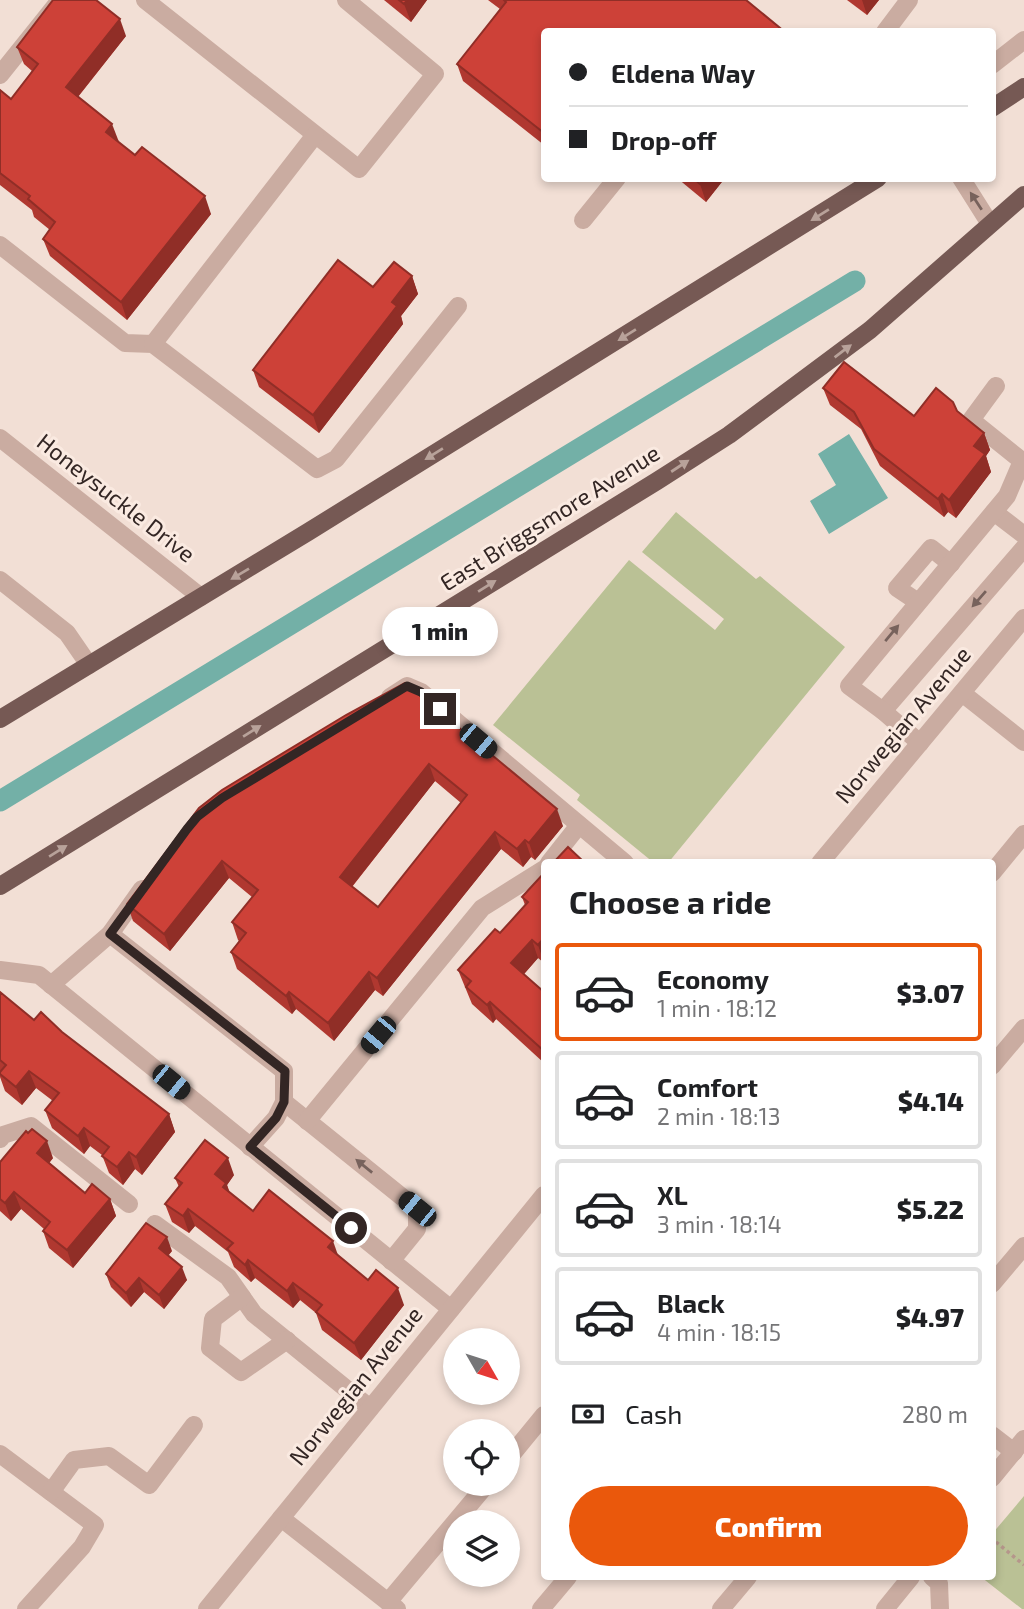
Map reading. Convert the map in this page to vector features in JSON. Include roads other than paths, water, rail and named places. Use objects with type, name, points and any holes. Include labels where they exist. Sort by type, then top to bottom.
[{"type":"main road","points":[[996,105],[1024,87]]},
{"type":"main road","points":[[0,719],[872,182]]},
{"type":"main road","name":"East Briggsmore Avenue","points":[[0,887],[729,435],[870,330],[1024,195]]},
{"type":"street","points":[[0,75],[60,0]]},
{"type":"street","points":[[145,0],[359,169],[435,74],[346,0]]},
{"type":"street","points":[[891,28],[909,0]]},
{"type":"street","points":[[999,60],[1024,40]]},
{"type":"street","points":[[153,344],[315,135]]},
{"type":"street","points":[[583,220],[614,182]]},
{"type":"street","points":[[964,182],[990,224]]},
{"type":"street","points":[[0,245],[125,343],[153,344],[317,469],[336,459],[458,306]]},
{"type":"street","points":[[920,743],[849,686],[1007,496],[1022,461],[971,420],[996,386]]},
{"type":"street","name":"Honeysuckle Drive","points":[[0,438],[201,597]]},
{"type":"street","points":[[994,512],[1024,534]]},
{"type":"street","points":[[918,602],[897,588],[931,548],[951,564]]},
{"type":"street","points":[[883,711],[1024,548]]},
{"type":"street","points":[[0,580],[67,633],[89,666]]},
{"type":"street","name":"Norwegian Avenue","points":[[823,859],[1024,618]]},
{"type":"street","points":[[372,707],[407,686],[421,692],[620,859]]},
{"type":"street","points":[[962,693],[1024,742]]},
{"type":"street","points":[[552,859],[579,825]]},
{"type":"street","points":[[996,868],[1024,834]]},
{"type":"street","points":[[51,985],[110,934],[155,871]]},
{"type":"street","points":[[307,1121],[482,908],[541,871]]},
{"type":"street","points":[[110,934],[285,1071],[284,1102],[276,1118],[250,1147]]},
{"type":"street","points":[[0,970],[39,975],[451,1310]]},
{"type":"street","points":[[996,1061],[1024,1028]]},
{"type":"street","points":[[284,1102],[417,1209],[417,1229],[391,1261]]},
{"type":"street","points":[[1,1136],[31,1126],[129,1204]]},
{"type":"street","name":"Norwegian Avenue","points":[[207,1609],[541,1199]]},
{"type":"street","points":[[155,1224],[228,1277],[254,1314],[370,1408]]},
{"type":"street","points":[[996,1279],[1024,1246]]},
{"type":"street","points":[[242,1297],[213,1319],[209,1348],[242,1372],[287,1340]]},
{"type":"street","points":[[520,1444],[541,1419]]},
{"type":"street","points":[[51,1492],[75,1460],[109,1456],[149,1485],[194,1425]]},
{"type":"street","points":[[996,1437],[1019,1446],[996,1473]]},
{"type":"street","points":[[0,1454],[95,1525],[82,1547],[26,1609]]},
{"type":"street","points":[[281,1518],[393,1606],[478,1496]]},
{"type":"street","points":[[541,1609],[565,1580]]},
{"type":"street","points":[[720,1609],[745,1580]]},
{"type":"street","points":[[885,1609],[909,1580]]},
{"type":"street","points":[[936,1580],[939,1583],[940,1609]]},
{"type":"water","points":[[849,434],[888,498],[829,534],[810,501],[836,485],[818,454]]},
{"type":"waterway","points":[[0,801],[855,281]]}]
